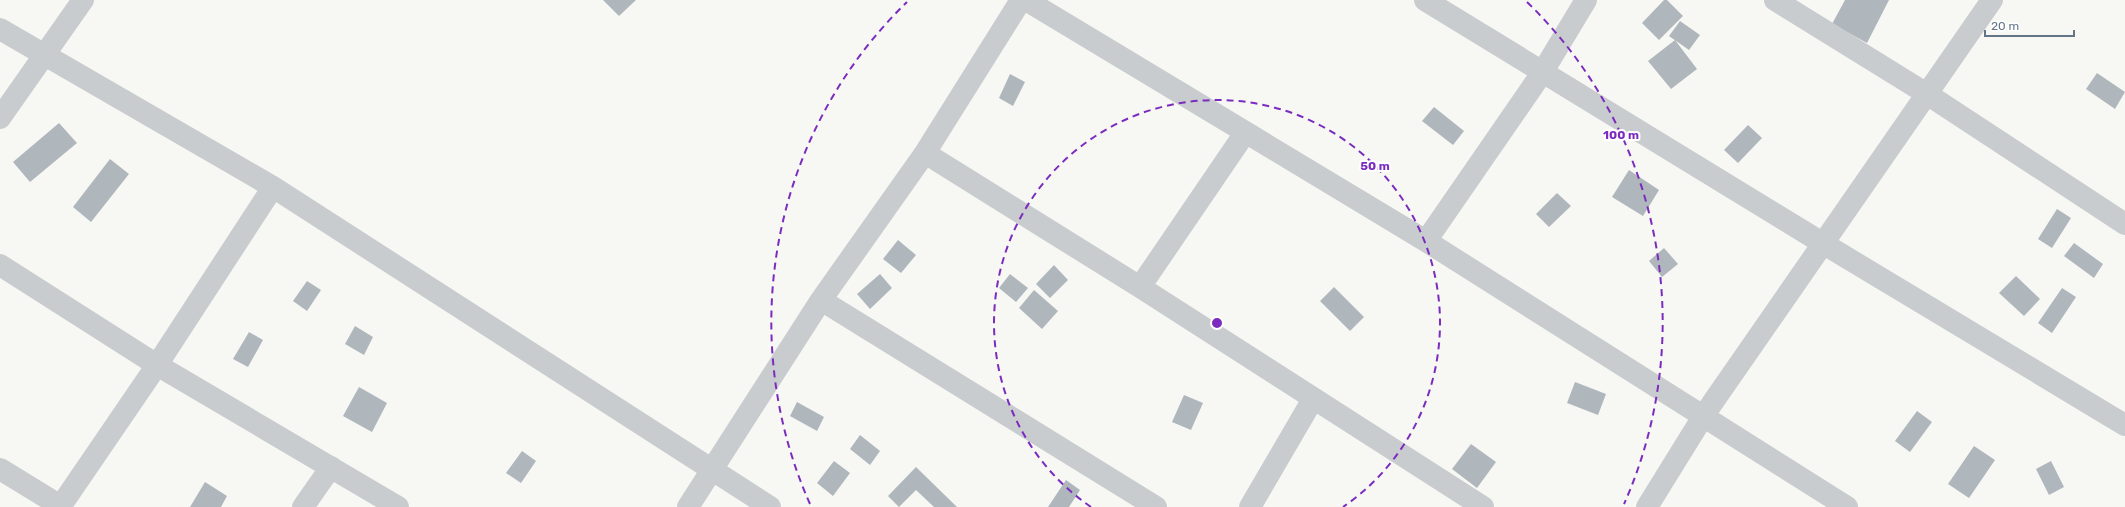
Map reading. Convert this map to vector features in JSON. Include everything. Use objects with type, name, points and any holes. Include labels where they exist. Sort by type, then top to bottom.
[{"type":"street","points":[[0,118],[83,0]]},
{"type":"street","points":[[688,507],[821,300],[925,153],[1021,0]]},
{"type":"street","points":[[1026,0],[1426,241],[1847,507]]},
{"type":"street","points":[[1425,0],[1542,73],[2125,425]]},
{"type":"street","points":[[1426,241],[1542,73],[1586,0]]},
{"type":"street","points":[[1775,0],[1928,94],[2125,224]]},
{"type":"street","points":[[1647,507],[1704,416],[1992,0]]},
{"type":"street","points":[[0,29],[44,56],[273,187],[770,507]]},
{"type":"street","points":[[1140,287],[1245,133]]},
{"type":"street","points":[[925,153],[1140,287],[1483,507]]},
{"type":"street","points":[[0,469],[61,507],[157,365],[273,187]]},
{"type":"street","points":[[0,265],[157,365],[398,507]]},
{"type":"street","points":[[821,300],[1156,507]]},
{"type":"street","points":[[1250,507],[1313,399]]},
{"type":"street","points":[[303,507],[331,467]]},
{"type":"building","points":[[603,0],[636,0],[619,16]]},
{"type":"building","points":[[1664,0],[1667,0],[1683,16],[1659,40],[1642,23]]},
{"type":"building","points":[[1845,0],[1889,0],[1867,43],[1832,24]]},
{"type":"building","points":[[1680,21],[1700,35],[1689,50],[1669,36]]},
{"type":"building","points":[[1675,40],[1697,69],[1671,89],[1648,61]]},
{"type":"building","points":[[2097,73],[2125,92],[2115,109],[2086,89]]},
{"type":"building","points":[[1010,74],[1025,82],[1013,106],[999,98]]},
{"type":"building","points":[[1434,107],[1464,131],[1453,145],[1422,121]]},
{"type":"building","points":[[59,123],[77,143],[30,182],[13,162]]},
{"type":"building","points":[[1748,125],[1762,138],[1738,163],[1724,150]]},
{"type":"building","points":[[110,159],[129,174],[91,222],[73,207]]},
{"type":"building","points":[[1629,170],[1659,190],[1643,216],[1612,197]]},
{"type":"building","points":[[1557,193],[1571,206],[1549,227],[1536,214]]},
{"type":"building","points":[[2057,209],[2071,218],[2052,248],[2038,239]]},
{"type":"building","points":[[898,240],[916,255],[901,273],[883,259]]},
{"type":"building","points":[[2074,243],[2103,264],[2094,278],[2064,256]]},
{"type":"building","points":[[1664,248],[1678,264],[1662,277],[1649,261]]},
{"type":"building","points":[[1054,265],[1068,280],[1050,298],[1036,284]]},
{"type":"building","points":[[880,274],[892,288],[870,309],[857,294]]},
{"type":"building","points":[[1010,274],[1028,288],[1016,302],[999,288]]},
{"type":"building","points":[[2016,276],[2040,299],[2024,316],[1999,293]]},
{"type":"building","points":[[307,281],[321,290],[307,311],[293,301]]},
{"type":"building","points":[[1334,287],[1364,317],[1350,331],[1320,301]]},
{"type":"building","points":[[2062,288],[2076,297],[2052,333],[2038,323]]},
{"type":"building","points":[[1034,290],[1058,311],[1042,329],[1019,308]]},
{"type":"building","points":[[355,326],[373,337],[364,355],[345,344]]},
{"type":"building","points":[[249,332],[263,340],[248,367],[233,359]]},
{"type":"building","points":[[1575,382],[1606,394],[1598,415],[1567,403]]},
{"type":"building","points":[[359,387],[387,403],[372,432],[343,416]]},
{"type":"building","points":[[1184,395],[1203,403],[1191,430],[1172,422]]},
{"type":"building","points":[[797,402],[824,417],[817,431],[790,416]]},
{"type":"building","points":[[1917,411],[1932,422],[1910,452],[1895,441]]},
{"type":"building","points":[[860,435],[880,451],[870,465],[850,449]]},
{"type":"building","points":[[1471,444],[1496,462],[1477,488],[1452,469]]},
{"type":"building","points":[[1974,446],[1995,460],[1969,498],[1948,484]]},
{"type":"building","points":[[522,451],[536,461],[521,483],[506,473]]},
{"type":"building","points":[[834,461],[850,473],[833,496],[817,483]]},
{"type":"building","points":[[2051,461],[2064,487],[2049,495],[2036,469]]},
{"type":"building","points":[[916,467],[957,507],[934,507],[916,490],[899,507],[888,496]]},
{"type":"building","points":[[1066,480],[1080,490],[1069,507],[1048,507]]},
{"type":"building","points":[[205,482],[227,496],[221,507],[190,507]]}]
